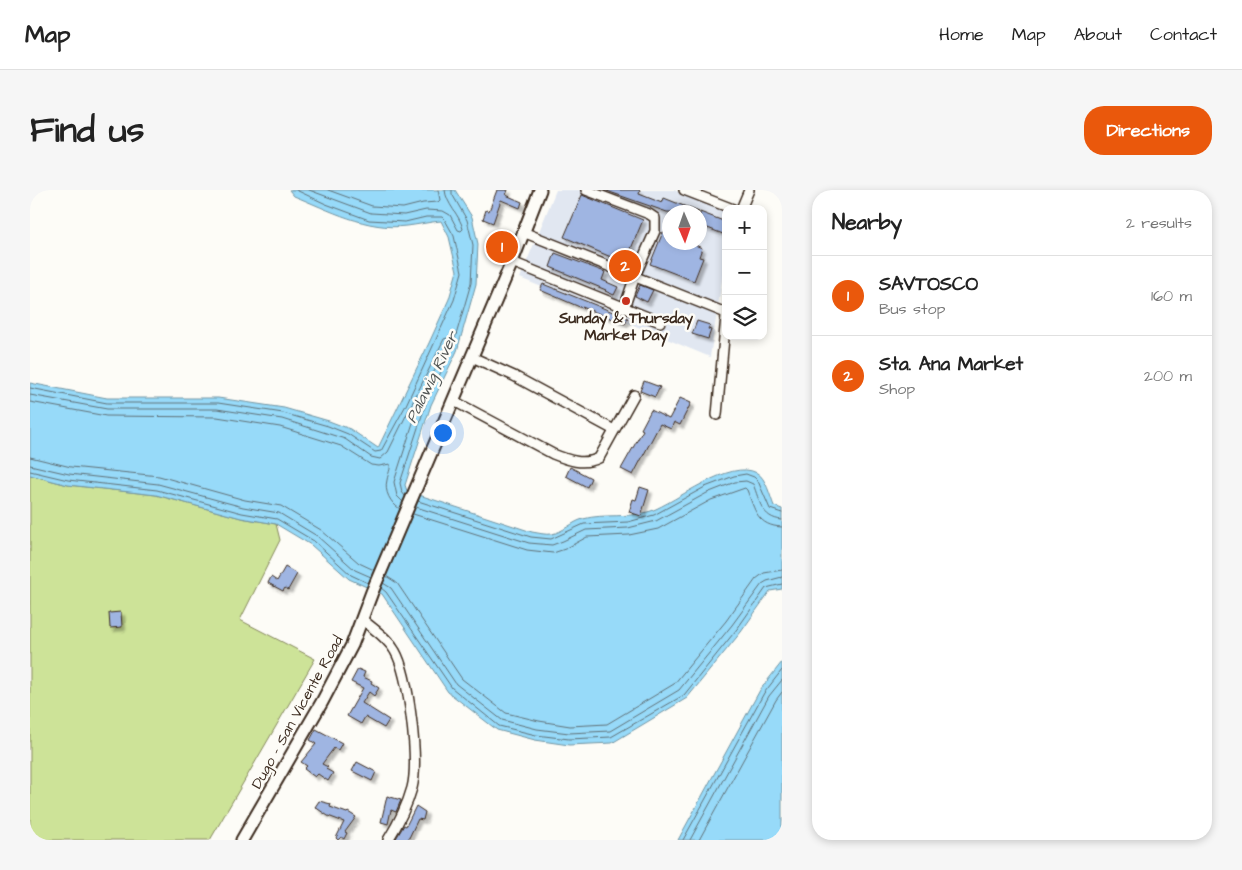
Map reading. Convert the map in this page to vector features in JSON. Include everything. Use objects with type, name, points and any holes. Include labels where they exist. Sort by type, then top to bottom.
[{"type":"main road","name":"Dugo – San Vicente Road","points":[[242,840],[322,702],[352,645],[372,592],[512,262],[540,190]]},
{"type":"street","points":[[586,190],[655,218],[655,231],[635,276],[624,308]]},
{"type":"street","points":[[684,190],[723,205]]},
{"type":"street","points":[[743,205],[749,190]]},
{"type":"street","points":[[523,232],[722,312]]},
{"type":"street","points":[[512,262],[660,322]]},
{"type":"street","points":[[717,415],[724,340]]},
{"type":"street","points":[[472,357],[514,376],[614,430]]},
{"type":"street","points":[[454,400],[527,441],[569,460],[584,463],[592,462],[598,458],[634,396]]},
{"type":"street","points":[[362,619],[387,640],[396,652],[407,694],[412,725],[415,762],[412,786],[404,809],[388,840]]},
{"type":"shaded area","points":[[556,190],[674,190],[722,209],[722,280],[710,357],[520,278]]},
{"type":"green space","points":[[30,475],[68,485],[156,495],[241,518],[276,524],[280,540],[240,620],[315,659],[210,840],[30,840]]},
{"type":"water","name":"Palawig River","points":[[289,190],[455,190],[472,217],[478,244],[476,284],[457,351],[431,405],[405,485],[407,491],[532,532],[549,534],[556,533],[575,522],[591,517],[633,515],[651,511],[703,483],[733,471],[746,470],[760,475],[774,506],[782,509],[782,589],[770,591],[741,632],[687,698],[612,743],[569,745],[535,740],[497,730],[448,692],[382,594],[349,579],[311,545],[276,524],[241,518],[156,495],[68,485],[30,475],[30,383],[107,398],[218,398],[284,408],[350,429],[378,448],[449,299],[457,271],[449,237],[441,221],[391,227],[377,225],[335,213],[294,196]]},
{"type":"water","points":[[782,662],[782,840],[678,840],[760,690]]},
{"type":"building","points":[[497,190],[508,190],[506,195],[522,202],[520,208],[501,200],[493,223],[483,219],[486,210],[489,211]]},
{"type":"building","points":[[604,190],[640,190],[639,194],[662,203],[664,198],[682,205],[662,205],[662,210]]},
{"type":"building","points":[[582,195],[643,220],[625,263],[564,237]]},
{"type":"building","points":[[707,215],[722,220],[722,234],[707,228]]},
{"type":"building","points":[[662,234],[662,250],[701,250],[699,257],[703,258],[694,281],[650,264]]},
{"type":"building","points":[[499,238],[511,243],[505,258],[493,253]]},
{"type":"building","points":[[555,253],[605,272],[602,280],[618,287],[614,295],[550,267]]},
{"type":"building","points":[[543,284],[628,318],[625,324],[582,308],[540,290]]},
{"type":"building","points":[[640,285],[653,290],[647,302],[635,296]]},
{"type":"building","points":[[697,321],[710,325],[708,329],[711,330],[708,339],[692,334]]},
{"type":"building","points":[[644,381],[660,387],[655,397],[640,391]]},
{"type":"building","points":[[680,398],[691,403],[680,425],[674,422],[671,429],[660,424],[633,475],[621,469],[643,430],[641,429],[651,410],[669,419]]},
{"type":"building","points":[[570,467],[591,478],[587,487],[566,476]]},
{"type":"building","points":[[640,487],[649,490],[641,516],[629,512],[633,499],[636,500]]},
{"type":"building","points":[[285,567],[297,574],[288,590],[285,588],[283,591],[268,583],[271,577],[277,581]]},
{"type":"building","points":[[121,612],[122,627],[110,628],[109,613]]},
{"type":"building","points":[[358,669],[365,672],[363,677],[372,681],[371,683],[379,688],[374,696],[369,692],[362,703],[389,720],[384,728],[365,717],[361,724],[347,716],[363,688],[351,682]]},
{"type":"building","points":[[316,729],[342,743],[338,750],[334,748],[322,764],[333,773],[328,781],[318,774],[315,777],[304,769],[307,766],[301,762],[316,744],[310,740]]},
{"type":"building","points":[[357,762],[376,772],[372,781],[352,771]]},
{"type":"building","points":[[387,796],[401,800],[396,812],[391,810],[388,824],[381,822]]},
{"type":"building","points":[[319,801],[331,804],[330,807],[348,812],[356,817],[345,832],[347,833],[344,839],[341,837],[338,840],[336,838],[344,822],[328,816],[315,807]]},
{"type":"building","points":[[416,806],[425,812],[423,820],[418,819],[408,840],[395,840],[404,825],[406,826]]},
{"type":"place","name":"SAVTOSCO","points":[[502,247]]},
{"type":"place","name":"Sta. Ana Market","points":[[625,266]]},
{"type":"place","name":"Sunday & Thursday Market Day","points":[[626,301]]}]
